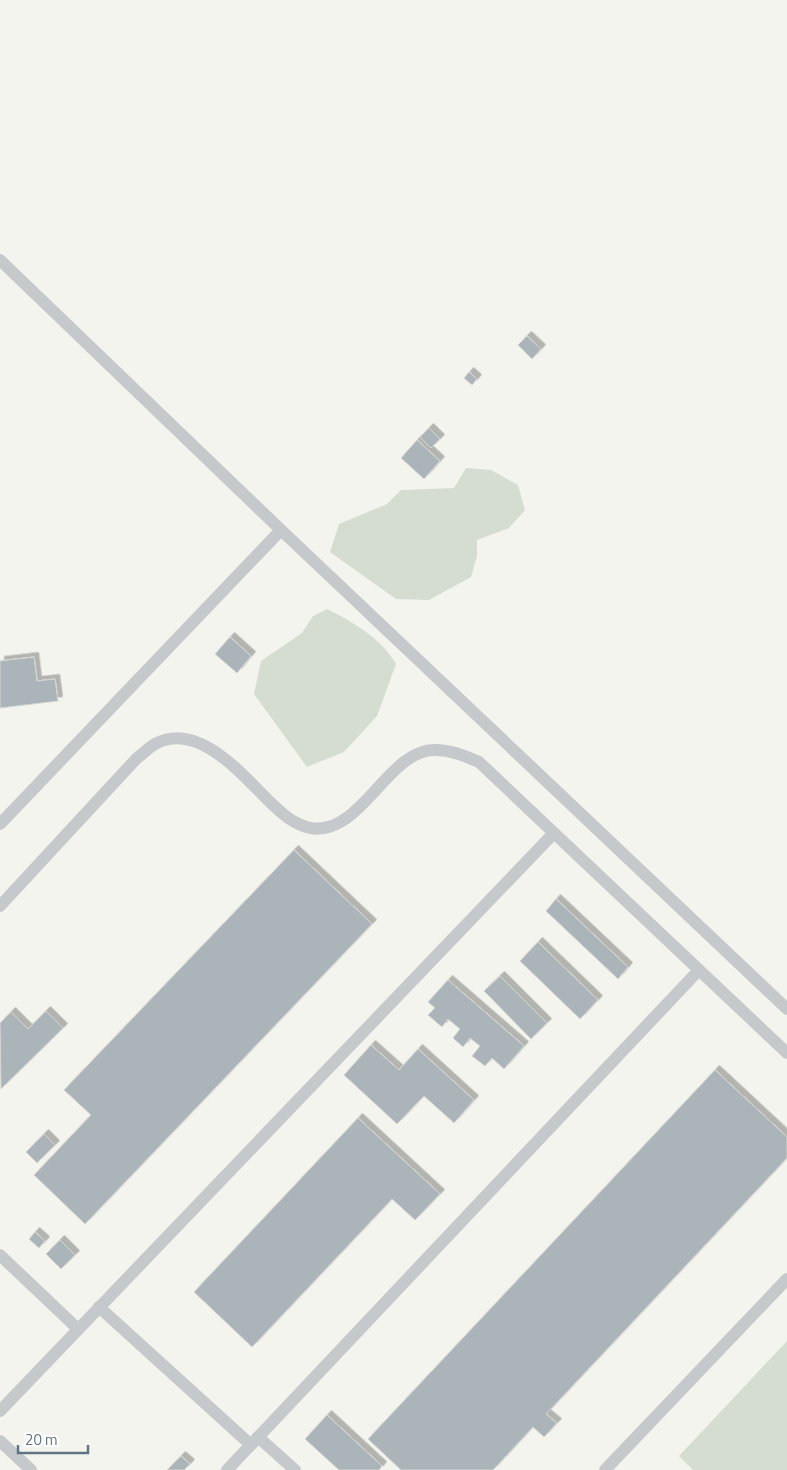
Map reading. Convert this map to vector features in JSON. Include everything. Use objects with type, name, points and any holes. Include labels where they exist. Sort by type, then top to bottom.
[{"type":"lane","points":[[0,260],[281,530],[787,1009]]},
{"type":"lane","points":[[0,824],[281,530]]},
{"type":"lane","points":[[0,906],[137,758],[155,744],[175,739],[195,742],[213,749],[294,824],[312,828],[327,827],[346,818],[416,755],[433,750],[454,752],[479,762],[787,1053]]},
{"type":"lane","points":[[0,1411],[554,833]]},
{"type":"lane","points":[[227,1470],[699,970]]},
{"type":"lane","points":[[0,1255],[78,1329]]},
{"type":"lane","points":[[624,1470],[610,1465],[787,1279]]},
{"type":"lane","points":[[99,1307],[254,1441],[295,1470]]},
{"type":"lane","points":[[0,1442],[30,1470]]},
{"type":"shaded area","points":[[466,468],[491,470],[518,485],[525,510],[509,528],[477,540],[477,556],[471,577],[429,600],[396,599],[330,552],[339,524],[387,504],[401,490],[454,488]]},
{"type":"shaded area","points":[[327,609],[375,639],[396,664],[377,716],[344,752],[307,767],[254,694],[261,661],[302,633],[313,616]]},
{"type":"shaded area","points":[[787,1341],[787,1470],[693,1470],[679,1456]]},
{"type":"building","points":[[527,336],[541,349],[532,359],[518,345]]},
{"type":"building","points":[[469,372],[477,379],[472,385],[464,378]]},
{"type":"building","points":[[429,428],[440,439],[431,448],[420,437]]},
{"type":"building","points":[[417,440],[440,461],[424,479],[401,458]]},
{"type":"building","points":[[230,637],[251,656],[237,673],[215,654]]},
{"type":"building","points":[[34,657],[37,681],[55,679],[58,701],[0,708],[0,661]]},
{"type":"building","points":[[294,850],[372,924],[85,1224],[34,1175],[91,1115],[64,1090]]},
{"type":"building","points":[[556,899],[628,967],[618,979],[546,911]]},
{"type":"building","points":[[538,942],[598,1000],[580,1019],[520,961]]},
{"type":"building","points":[[500,976],[547,1023],[531,1039],[484,991]]},
{"type":"building","points":[[448,980],[524,1046],[504,1069],[492,1058],[485,1066],[472,1056],[480,1046],[470,1038],[463,1047],[453,1038],[460,1029],[448,1019],[442,1027],[428,1015],[435,1008],[428,1002]]},
{"type":"building","points":[[46,1011],[63,1028],[1,1089],[0,1023],[11,1012],[28,1029]]},
{"type":"building","points":[[371,1045],[399,1070],[418,1049],[474,1100],[454,1123],[424,1096],[397,1124],[344,1075]]},
{"type":"building","points":[[715,1070],[787,1137],[787,1158],[546,1414],[557,1423],[544,1437],[533,1427],[493,1470],[401,1470],[368,1439]]},
{"type":"building","points":[[358,1118],[440,1194],[415,1220],[392,1199],[252,1347],[194,1292]]},
{"type":"building","points":[[44,1134],[55,1145],[37,1163],[26,1152]]},
{"type":"building","points":[[35,1232],[45,1241],[39,1248],[29,1239]]},
{"type":"building","points":[[60,1240],[75,1255],[61,1269],[46,1254]]},
{"type":"building","points":[[327,1415],[382,1466],[379,1470],[339,1470],[305,1439]]},
{"type":"building","points":[[181,1456],[190,1464],[184,1470],[167,1470]]}]
